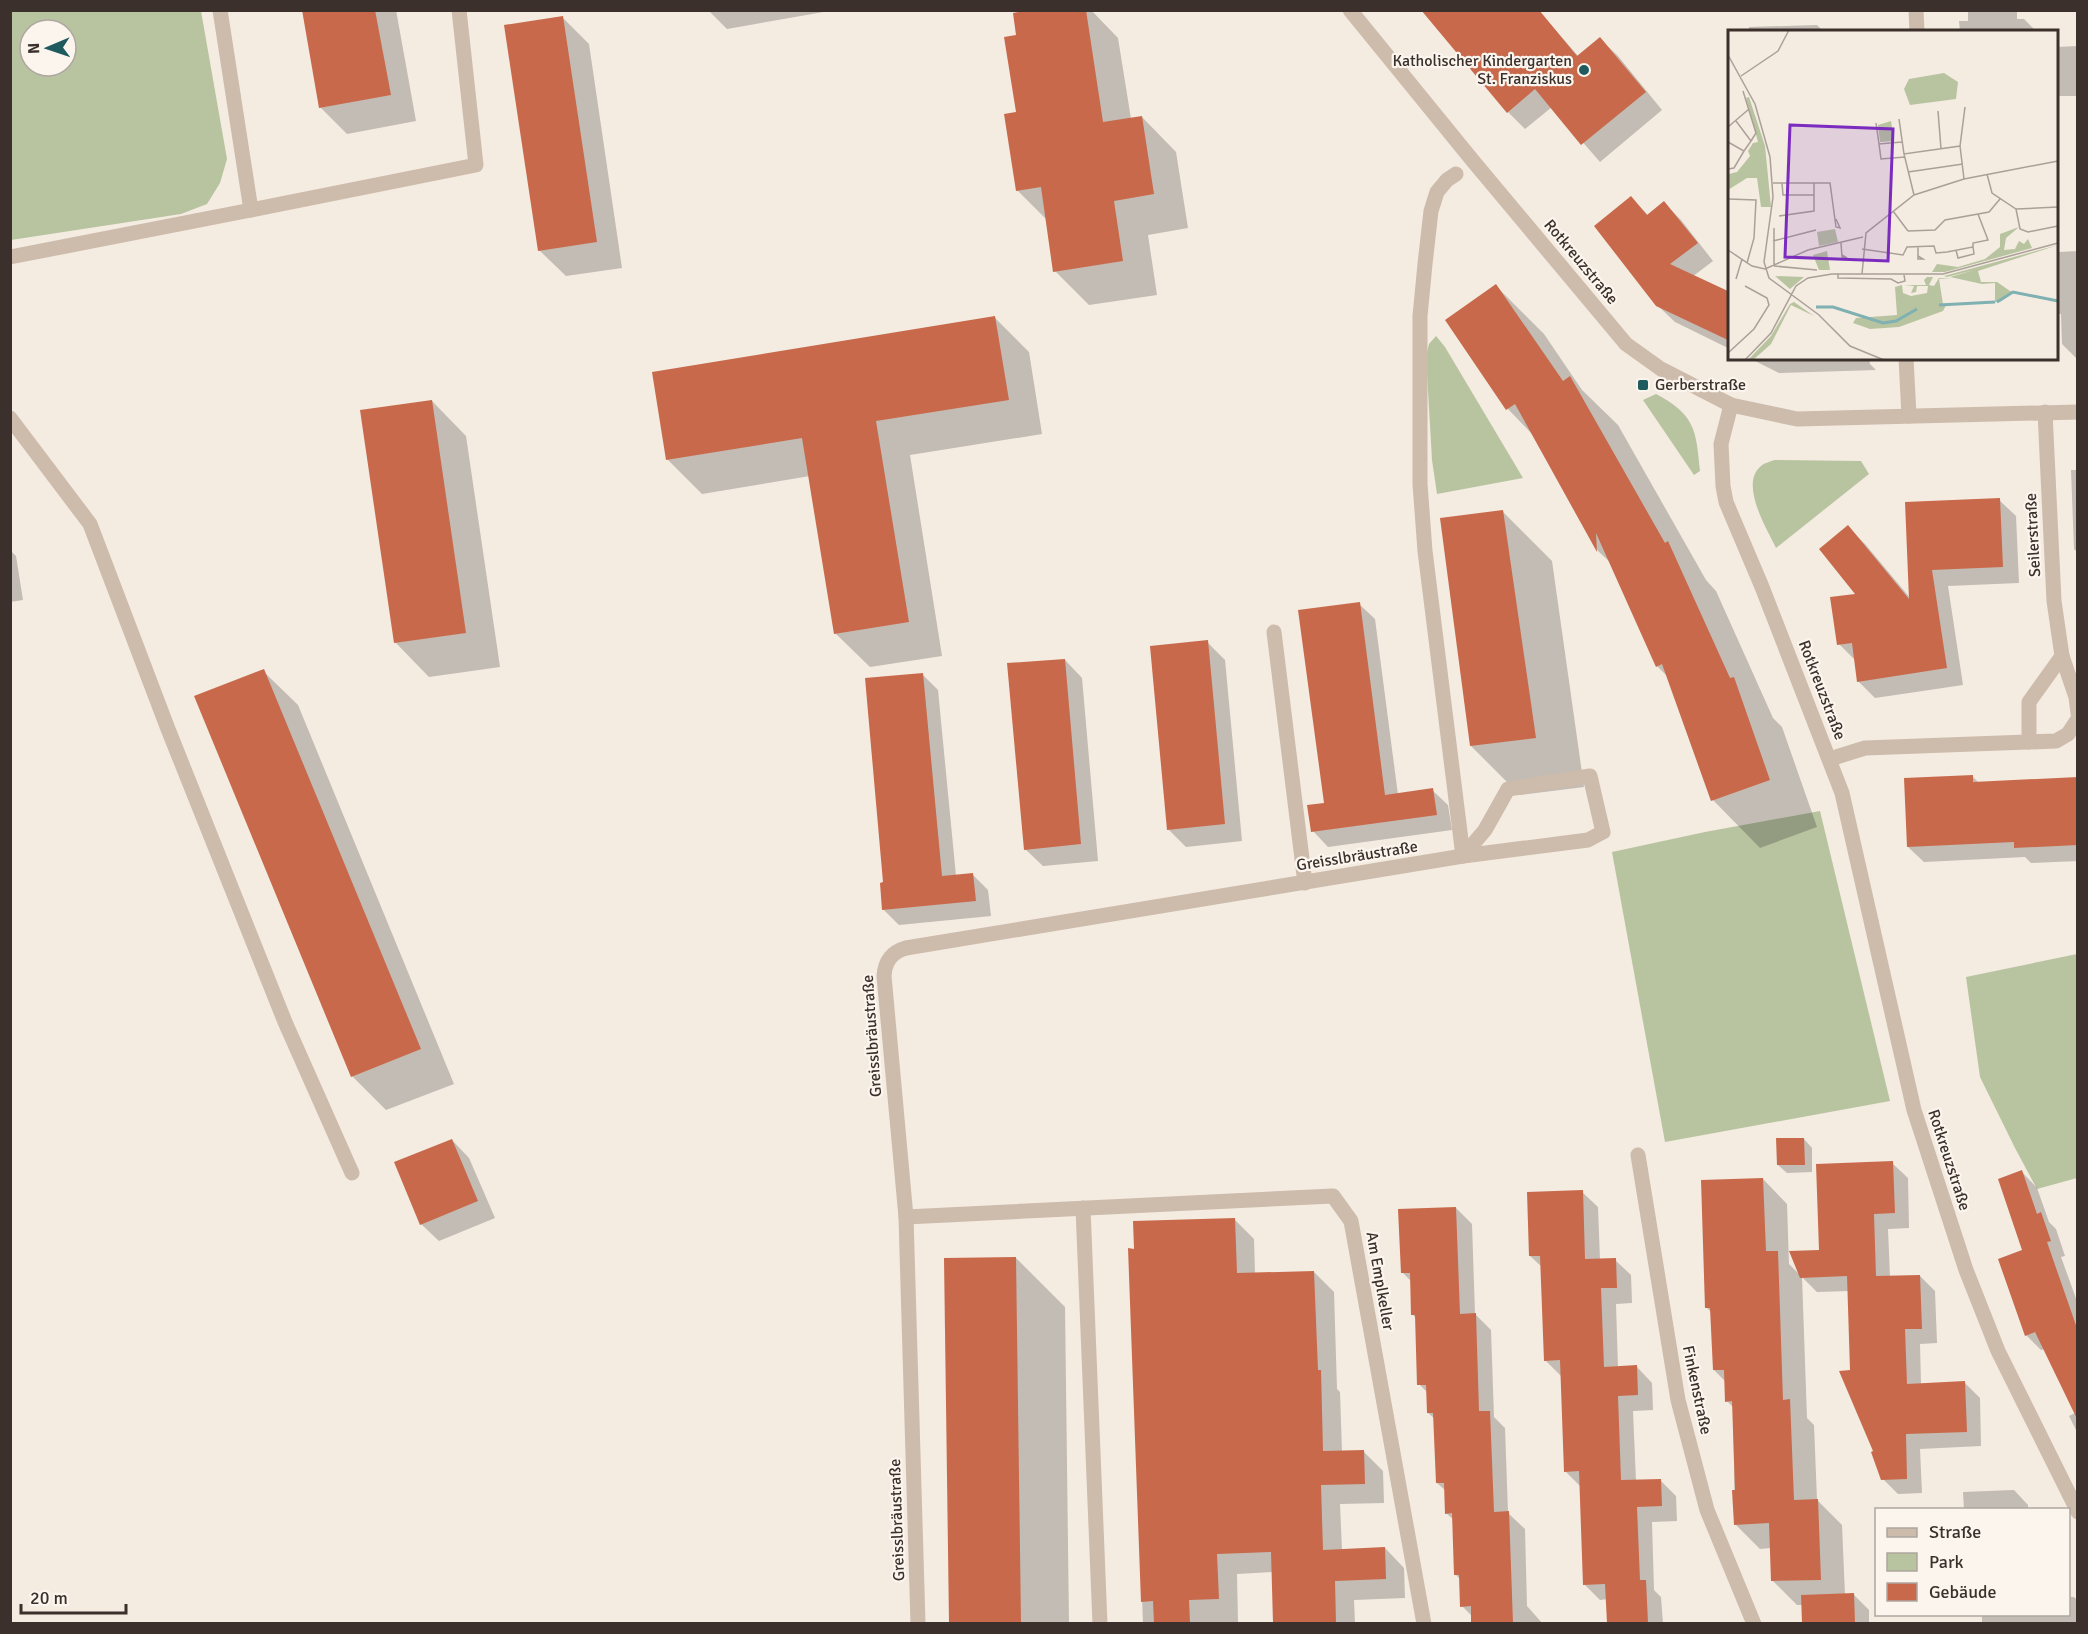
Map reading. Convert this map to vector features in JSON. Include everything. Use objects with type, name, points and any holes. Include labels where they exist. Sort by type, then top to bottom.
[{"type":"street","points":[[220,10],[250,210]]},
{"type":"street","points":[[10,257],[476,165],[459,10]]},
{"type":"street","name":"Rotkreuzstraße","points":[[1350,10],[1626,344],[1661,369],[1731,405],[1721,444],[1726,502],[1762,586],[1842,793],[1914,1110],[1966,1270],[1998,1351],[2078,1512]]},
{"type":"street","points":[[1916,10],[1917,30]]},
{"type":"street","points":[[1456,174],[1447,180],[1437,192],[1431,211],[1420,316],[1420,484],[1425,551],[1463,856]]},
{"type":"street","points":[[1906,360],[1909,416]]},
{"type":"street","points":[[1731,405],[1797,419],[2078,412]]},
{"type":"street","name":"Seilerstraße","points":[[2045,412],[2054,601],[2062,656],[2076,697],[2078,713]]},
{"type":"street","points":[[10,418],[90,524],[168,729],[259,957],[352,1173]]},
{"type":"street","points":[[1274,632],[1305,883]]},
{"type":"street","points":[[2029,742],[2029,702],[2062,656]]},
{"type":"street","points":[[1830,759],[1865,748],[2055,741],[2068,734],[2078,719]]},
{"type":"street","name":"Greisslbräustraße","points":[[918,1623],[906,1217],[884,976],[886,963],[894,953],[906,948],[1463,856],[1588,840],[1603,832],[1590,776],[1508,789],[1485,830],[1463,856]]},
{"type":"street","name":"Finkenstraße","points":[[1638,1155],[1677,1400],[1707,1510],[1754,1623]]},
{"type":"street","name":"Am Emplkeller","points":[[906,1217],[1333,1196],[1351,1221],[1424,1623]]},
{"type":"street","points":[[1083,1208],[1100,1623]]},
{"type":"green space","points":[[11,10],[201,11],[227,159],[220,183],[207,204],[181,214],[11,240]]},
{"type":"green space","points":[[1436,336],[1445,347],[1523,478],[1437,494],[1432,460],[1426,356],[1429,344]]},
{"type":"green space","points":[[1656,394],[1679,409],[1691,425],[1697,444],[1700,471],[1694,475],[1643,400]]},
{"type":"green space","points":[[1774,460],[1861,461],[1869,474],[1776,548],[1757,507],[1753,484],[1755,474],[1761,466]]},
{"type":"green space","points":[[1820,811],[1890,1101],[1665,1142],[1612,852]]},
{"type":"green space","points":[[2077,954],[2077,1178],[2037,1189],[1980,1077],[1966,977]]},
{"type":"building","points":[[302,10],[375,10],[391,95],[319,108]]},
{"type":"building","points":[[1030,10],[1086,10],[1103,122],[1142,116],[1154,194],[1114,201],[1123,261],[1053,272],[1041,187],[1016,191],[1004,114],[1016,112],[1004,37],[1016,35],[1013,13]]},
{"type":"building","points":[[1421,10],[1539,10],[1577,56],[1600,37],[1646,92],[1581,145],[1535,89],[1507,113]]},
{"type":"building","points":[[563,16],[597,242],[538,251],[504,25]]},
{"type":"building","points":[[1631,196],[1647,215],[1664,201],[1698,243],[1670,264],[1728,291],[1728,340],[1656,306],[1594,226]]},
{"type":"building","points":[[1496,284],[1563,381],[1570,376],[1665,543],[1668,541],[1730,678],[1734,677],[1770,780],[1711,801],[1662,664],[1656,667],[1596,533],[1597,552],[1515,404],[1506,410],[1445,320]]},
{"type":"building","points":[[995,316],[1009,400],[876,421],[909,622],[834,634],[802,438],[666,460],[652,372]]},
{"type":"building","points":[[432,400],[466,633],[394,643],[360,410]]},
{"type":"building","points":[[2000,498],[2003,567],[1932,570],[1947,668],[1857,682],[1852,643],[1837,645],[1830,597],[1855,594],[1819,549],[1848,525],[1909,599],[1905,502]]},
{"type":"building","points":[[1503,510],[1536,738],[1470,746],[1440,518]]},
{"type":"building","points":[[1360,602],[1385,795],[1433,788],[1437,815],[1311,832],[1307,805],[1324,803],[1298,610]]},
{"type":"building","points":[[1208,640],[1225,824],[1167,830],[1150,646]]},
{"type":"building","points":[[1065,659],[1081,844],[1024,850],[1007,663]]},
{"type":"building","points":[[264,669],[421,1049],[351,1077],[194,696]]},
{"type":"building","points":[[923,673],[942,876],[973,873],[976,901],[882,910],[880,883],[883,882],[865,678]]},
{"type":"building","points":[[1973,775],[1973,782],[2078,777],[2078,845],[2014,848],[2014,842],[1907,847],[1904,778]]},
{"type":"building","points":[[1776,1138],[1804,1138],[1805,1165],[1777,1165]]},
{"type":"building","points":[[452,1139],[478,1201],[420,1225],[394,1162]]},
{"type":"building","points":[[1893,1161],[1895,1213],[1874,1214],[1876,1276],[1920,1275],[1922,1329],[1905,1329],[1907,1384],[1965,1381],[1967,1432],[1906,1434],[1907,1479],[1881,1480],[1871,1452],[1873,1451],[1839,1371],[1850,1370],[1847,1276],[1800,1278],[1789,1251],[1819,1250],[1816,1164]]},
{"type":"building","points":[[2022,1170],[2037,1214],[2041,1212],[2051,1241],[2047,1242],[2078,1331],[2078,1421],[2035,1332],[2025,1336],[1998,1259],[2022,1250],[1998,1179]]},
{"type":"building","points":[[1763,1178],[1766,1251],[1778,1251],[1783,1400],[1790,1399],[1794,1500],[1818,1499],[1821,1580],[1771,1581],[1769,1523],[1734,1525],[1732,1401],[1725,1402],[1724,1370],[1713,1370],[1710,1308],[1705,1308],[1701,1180]]},
{"type":"building","points":[[1583,1190],[1585,1259],[1616,1258],[1617,1288],[1601,1288],[1604,1367],[1637,1365],[1638,1395],[1618,1396],[1621,1480],[1661,1479],[1662,1506],[1637,1507],[1640,1580],[1646,1580],[1648,1623],[1607,1623],[1605,1584],[1583,1585],[1579,1471],[1564,1472],[1560,1360],[1544,1361],[1540,1256],[1529,1256],[1527,1192]]},
{"type":"building","points":[[1456,1207],[1460,1314],[1476,1313],[1479,1411],[1490,1411],[1494,1512],[1509,1511],[1513,1623],[1471,1623],[1471,1606],[1460,1607],[1459,1575],[1454,1575],[1452,1513],[1445,1514],[1444,1483],[1436,1483],[1433,1413],[1427,1413],[1426,1385],[1417,1385],[1415,1315],[1411,1315],[1410,1273],[1401,1273],[1398,1209]]},
{"type":"building","points":[[1235,1218],[1237,1273],[1314,1271],[1318,1370],[1321,1370],[1323,1451],[1364,1450],[1365,1484],[1321,1485],[1323,1550],[1385,1547],[1386,1579],[1335,1581],[1336,1623],[1273,1623],[1271,1552],[1217,1554],[1219,1599],[1189,1600],[1190,1623],[1154,1623],[1153,1601],[1141,1602],[1128,1248],[1134,1249],[1133,1221]]},
{"type":"building","points":[[1016,1257],[1021,1623],[949,1623],[944,1258]]},
{"type":"building","points":[[1854,1593],[1855,1623],[1802,1623],[1801,1595]]},
{"type":"place","name":"Katholischer Kindergarten St. Franziskus","points":[[1584,70]]},
{"type":"place","name":"Gerberstraße","points":[[1643,385]]}]
